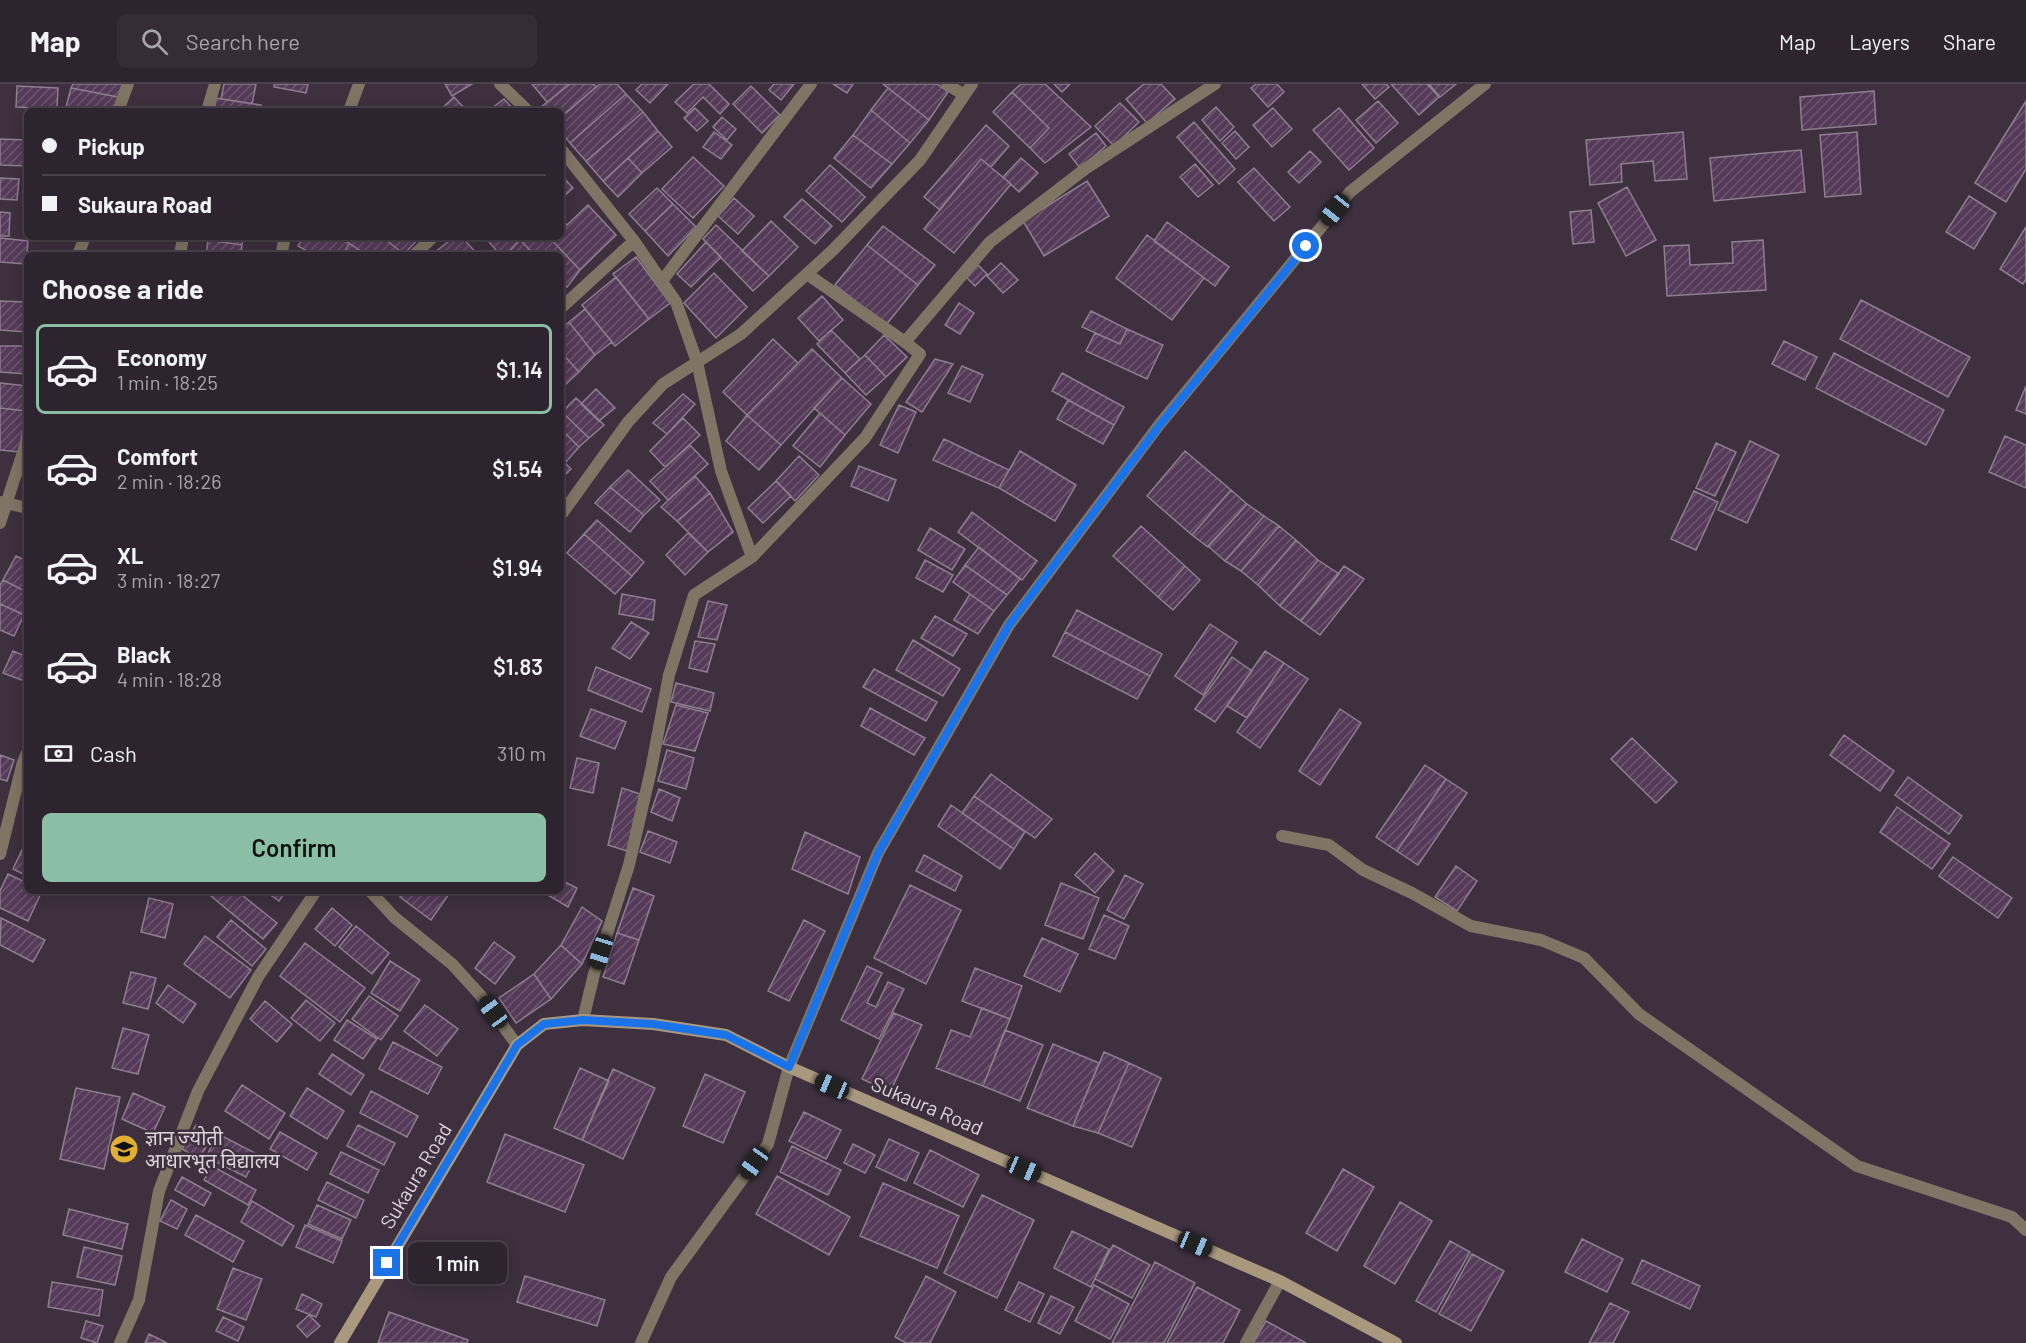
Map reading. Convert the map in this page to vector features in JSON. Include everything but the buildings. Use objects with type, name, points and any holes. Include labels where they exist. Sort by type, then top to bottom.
[{"type":"street","points":[[119,108],[128,84]]},
{"type":"street","points":[[208,108],[214,84]]},
{"type":"street","points":[[350,108],[359,84]]},
{"type":"street","points":[[500,84],[525,108]]},
{"type":"street","points":[[662,281],[811,84]]},
{"type":"street","points":[[947,84],[964,95]]},
{"type":"street","points":[[564,510],[628,422],[663,384],[741,334],[833,250],[920,160],[972,84]]},
{"type":"street","points":[[905,342],[990,242],[1085,169],[1215,84]]},
{"type":"street","points":[[641,1343],[670,1277],[768,1144],[789,1067],[878,853],[1009,625],[1159,426],[1350,192],[1485,84]]},
{"type":"street","points":[[564,153],[634,241],[676,302],[697,362],[721,471],[752,557]]},
{"type":"street","points":[[417,252],[430,240]]},
{"type":"street","points":[[564,305],[634,241]]},
{"type":"street","points":[[583,1020],[594,974],[629,865],[651,770],[669,675],[694,595],[752,557],[866,438],[920,354],[807,274]]},
{"type":"street","points":[[0,523],[4,502],[24,448]]},
{"type":"street","points":[[4,502],[24,507]]},
{"type":"street","points":[[0,854],[24,760]]},
{"type":"street","points":[[1282,836],[1329,845],[1363,870],[1412,893],[1471,926],[1541,940],[1584,958],[1639,1014],[1857,1166],[2013,1217],[2026,1230]]},
{"type":"street","points":[[120,1343],[139,1300],[159,1191],[198,1091],[258,977],[314,894]]},
{"type":"street","points":[[373,894],[394,917],[452,964],[481,996],[517,1045]]},
{"type":"street","name":"Sukaura Road","points":[[341,1343],[517,1045],[544,1024],[583,1020],[653,1024],[726,1035],[789,1067],[1280,1281],[1396,1343]]},
{"type":"street","points":[[1246,1343],[1280,1281]]},
{"type":"place","name":"ज्ञान ज्योती आधारभूत विद्यालय","points":[[124,1149]]},
{"type":"route","points":[[387,1263],[517,1045],[544,1024],[583,1020],[653,1024],[726,1035],[789,1067],[878,853],[1009,625],[1159,426],[1306,246]]}]
